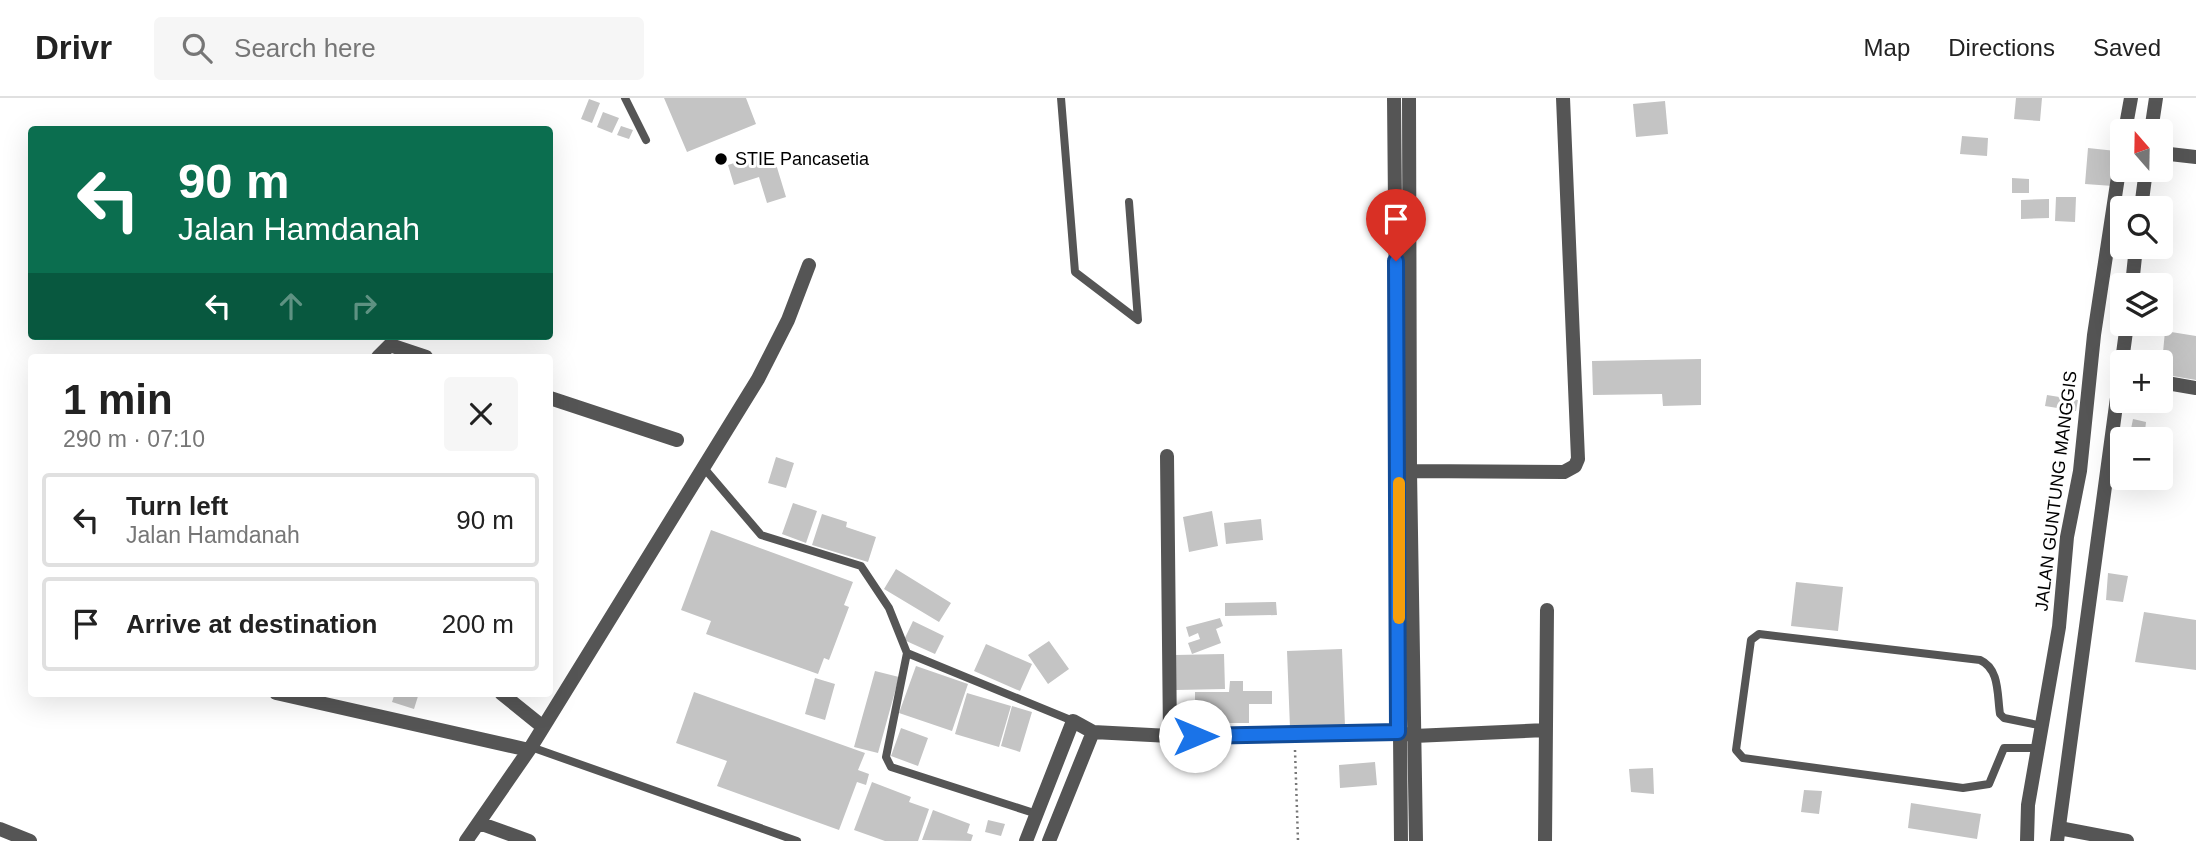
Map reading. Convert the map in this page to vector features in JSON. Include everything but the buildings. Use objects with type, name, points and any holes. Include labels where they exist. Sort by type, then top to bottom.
[{"type":"street","points":[[1394,98],[1401,841]]},
{"type":"street","points":[[1409,98],[1410,471],[1416,841]]},
{"type":"street","points":[[1410,471],[1564,472],[1575,466],[1578,459],[1563,98]]},
{"type":"street","points":[[2127,119],[2131,98]]},
{"type":"street","points":[[2153,119],[2156,98]]},
{"type":"street","points":[[2174,154],[2196,157]]},
{"type":"street","name":"JALAN GUNTUNG MANGGIS","points":[[2027,841],[2028,805],[2059,627],[2067,537],[2080,471],[2094,335],[2117,182]]},
{"type":"street","points":[[472,833],[530,749],[704,468],[770,355],[788,320],[809,265]]},
{"type":"street","points":[[381,354],[390,345],[417,354]]},
{"type":"street","points":[[2173,384],[2196,388]]},
{"type":"street","points":[[553,399],[677,440]]},
{"type":"street","points":[[2116,413],[2058,835],[2127,841]]},
{"type":"street","points":[[1167,456],[1170,736]]},
{"type":"street","points":[[1545,841],[1547,610]]},
{"type":"street","points":[[2059,627],[2085,630]]},
{"type":"street","points":[[294,697],[530,749]]},
{"type":"street","points":[[506,697],[543,727]]},
{"type":"street","points":[[1026,841],[1073,721],[1093,732],[1170,736],[1294,736],[1398,732],[1414,736],[1546,730]]},
{"type":"street","points":[[1049,841],[1093,732]]},
{"type":"street","points":[[472,833],[486,841]]},
{"type":"street","points":[[472,833],[528,841]]},
{"type":"street","points":[[4,834],[30,841]]},
{"type":"lane","points":[[625,98],[646,140]]},
{"type":"lane","points":[[1061,98],[1074,272],[1138,320],[1129,202]]},
{"type":"lane","points":[[704,468],[761,535],[861,566],[889,608],[907,653],[886,757],[891,767],[1037,814]]},
{"type":"lane","points":[[2037,748],[2004,748],[1989,783],[1963,788],[1743,758],[1736,750],[1751,640],[1759,634],[1980,660],[1990,665],[1994,674],[2000,714],[2004,718],[2043,726]]},
{"type":"lane","points":[[907,653],[1073,721]]},
{"type":"lane","points":[[530,749],[797,841]]},
{"type":"path","points":[[1294,736],[1298,841]]},
{"type":"slow traffic","points":[[1399,483],[1399,618]]},
{"type":"place","name":"STIE Pancasetia","points":[[721,159]]},
{"type":"route","points":[[1195,736],[1398,732],[1399,471],[1396,261]]}]
